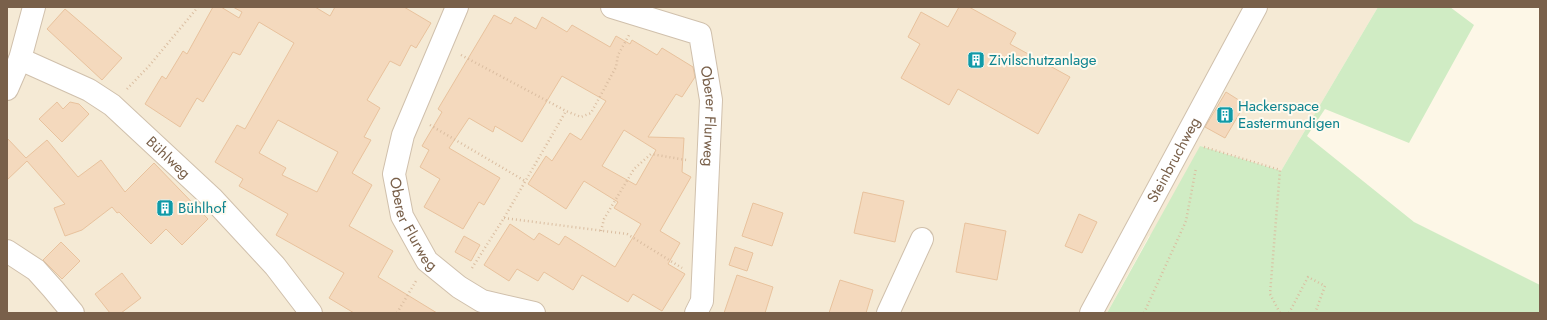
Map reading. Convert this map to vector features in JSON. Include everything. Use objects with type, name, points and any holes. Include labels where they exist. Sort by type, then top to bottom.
[{"type":"street","points":[[7,89],[20,59],[34,7]]},
{"type":"street","name":"Oberer Flurweg","points":[[456,7],[403,135],[394,174],[402,216],[427,261],[459,287],[482,301],[534,313]]},
{"type":"street","name":"Oberer Flurweg","points":[[612,7],[700,34],[711,100],[702,301],[696,313]]},
{"type":"street","name":"Steinbruchweg","points":[[1091,313],[1256,7]]},
{"type":"street","name":"Bühlweg","points":[[20,59],[89,90],[112,105],[217,203],[275,266],[311,313]]},
{"type":"street","points":[[888,313],[922,239]]},
{"type":"street","points":[[7,250],[36,270],[73,313]]},
{"type":"path","points":[[112,105],[148,66],[198,7]]},
{"type":"path","points":[[441,44],[566,111],[582,117],[591,113],[616,66],[618,55],[639,16]]},
{"type":"path","points":[[459,287],[504,218],[566,111]]},
{"type":"path","points":[[412,115],[525,181]]},
{"type":"path","points":[[1200,146],[1280,170],[1270,294],[1280,313]]},
{"type":"path","points":[[601,231],[604,219],[634,169],[651,154],[708,164]]},
{"type":"path","points":[[1144,313],[1186,221],[1197,161]]},
{"type":"path","points":[[504,218],[627,234],[703,280]]},
{"type":"path","points":[[397,313],[427,261]]},
{"type":"path","points":[[1289,313],[1308,277],[1325,286],[1315,313]]},
{"type":"shaded area","points":[[7,7],[1378,7],[1281,171],[1149,236],[1107,313],[7,313]]},
{"type":"green space","points":[[1378,7],[1450,7],[1474,25],[1409,143],[1325,109],[1307,136],[1414,222],[1540,285],[1540,313],[1107,313],[1200,146],[1281,171]]},
{"type":"building","points":[[213,7],[221,7],[239,18],[242,12],[233,7],[315,7],[330,16],[335,7],[404,7],[431,23],[416,48],[411,45],[400,66],[390,61],[367,100],[380,108],[364,137],[371,140],[352,173],[372,185],[349,226],[393,251],[378,277],[437,313],[354,313],[329,298],[344,273],[276,235],[288,214],[239,186],[243,179],[215,162],[237,125],[245,129],[294,43],[259,22],[240,55],[233,52],[203,102],[197,98],[180,127],[145,104],[162,76],[166,79],[183,51],[187,54]],"holes":[[[278,120],[338,152],[317,192],[282,175],[286,168],[259,153]]]},
{"type":"building","name":"Zivilschutzanlage","points":[[959,7],[969,7],[1016,33],[1010,44],[1070,77],[1038,134],[958,89],[949,105],[901,78],[920,44],[908,37],[921,12],[948,27]]},
{"type":"building","points":[[65,9],[122,58],[102,80],[47,29]]},
{"type":"building","points":[[494,15],[511,24],[515,17],[536,29],[542,17],[567,32],[572,25],[610,47],[616,36],[630,44],[632,40],[657,55],[662,48],[693,67],[695,77],[682,97],[676,94],[648,137],[684,138],[682,172],[691,177],[660,231],[680,243],[668,264],[685,274],[662,311],[633,294],[628,302],[582,275],[573,290],[544,272],[538,281],[517,269],[509,281],[484,265],[510,224],[534,240],[539,233],[559,245],[565,236],[615,267],[641,224],[614,208],[618,202],[584,181],[566,209],[528,184],[546,156],[552,161],[570,133],[581,140],[606,101],[562,76],[522,142],[495,126],[493,132],[469,118],[449,148],[500,178],[484,205],[479,202],[463,229],[424,207],[440,179],[420,167],[429,150],[422,146],[442,112],[438,109]],"holes":[[[624,130],[656,150],[636,185],[602,166]]]},
{"type":"building","name":"Hackerspace Eastermundigen","points":[[1226,92],[1245,104],[1225,138],[1205,127]]},
{"type":"building","points":[[57,102],[63,109],[70,102],[79,104],[89,114],[62,142],[39,119]]},
{"type":"building","points":[[7,138],[26,158],[47,140],[78,177],[101,160],[125,192],[154,163],[208,219],[182,245],[166,229],[151,244],[112,207],[82,230],[65,236],[54,208],[65,204],[27,161],[7,180]]},
{"type":"building","points":[[863,192],[904,201],[895,242],[854,233]]},
{"type":"building","points":[[753,203],[783,213],[772,246],[742,236]]},
{"type":"building","points":[[1079,214],[1097,222],[1082,253],[1065,246]]},
{"type":"building","points":[[965,223],[1006,231],[997,280],[956,272]]},
{"type":"building","points":[[464,236],[480,245],[471,261],[455,252]]},
{"type":"building","points":[[61,242],[80,261],[62,279],[43,260]]},
{"type":"building","points":[[735,247],[753,253],[747,271],[729,265]]},
{"type":"building","points":[[122,273],[141,298],[121,313],[110,313],[95,294]]},
{"type":"building","points":[[737,275],[773,287],[765,313],[724,313]]},
{"type":"building","points":[[840,280],[873,290],[866,313],[829,313]]},
{"type":"place","name":"Zivilschutzanlage","points":[[976,60]]},
{"type":"place","name":"Hackerspace Eastermundigen","points":[[1225,115]]},
{"type":"place","name":"Bühlhof","points":[[165,208]]}]
